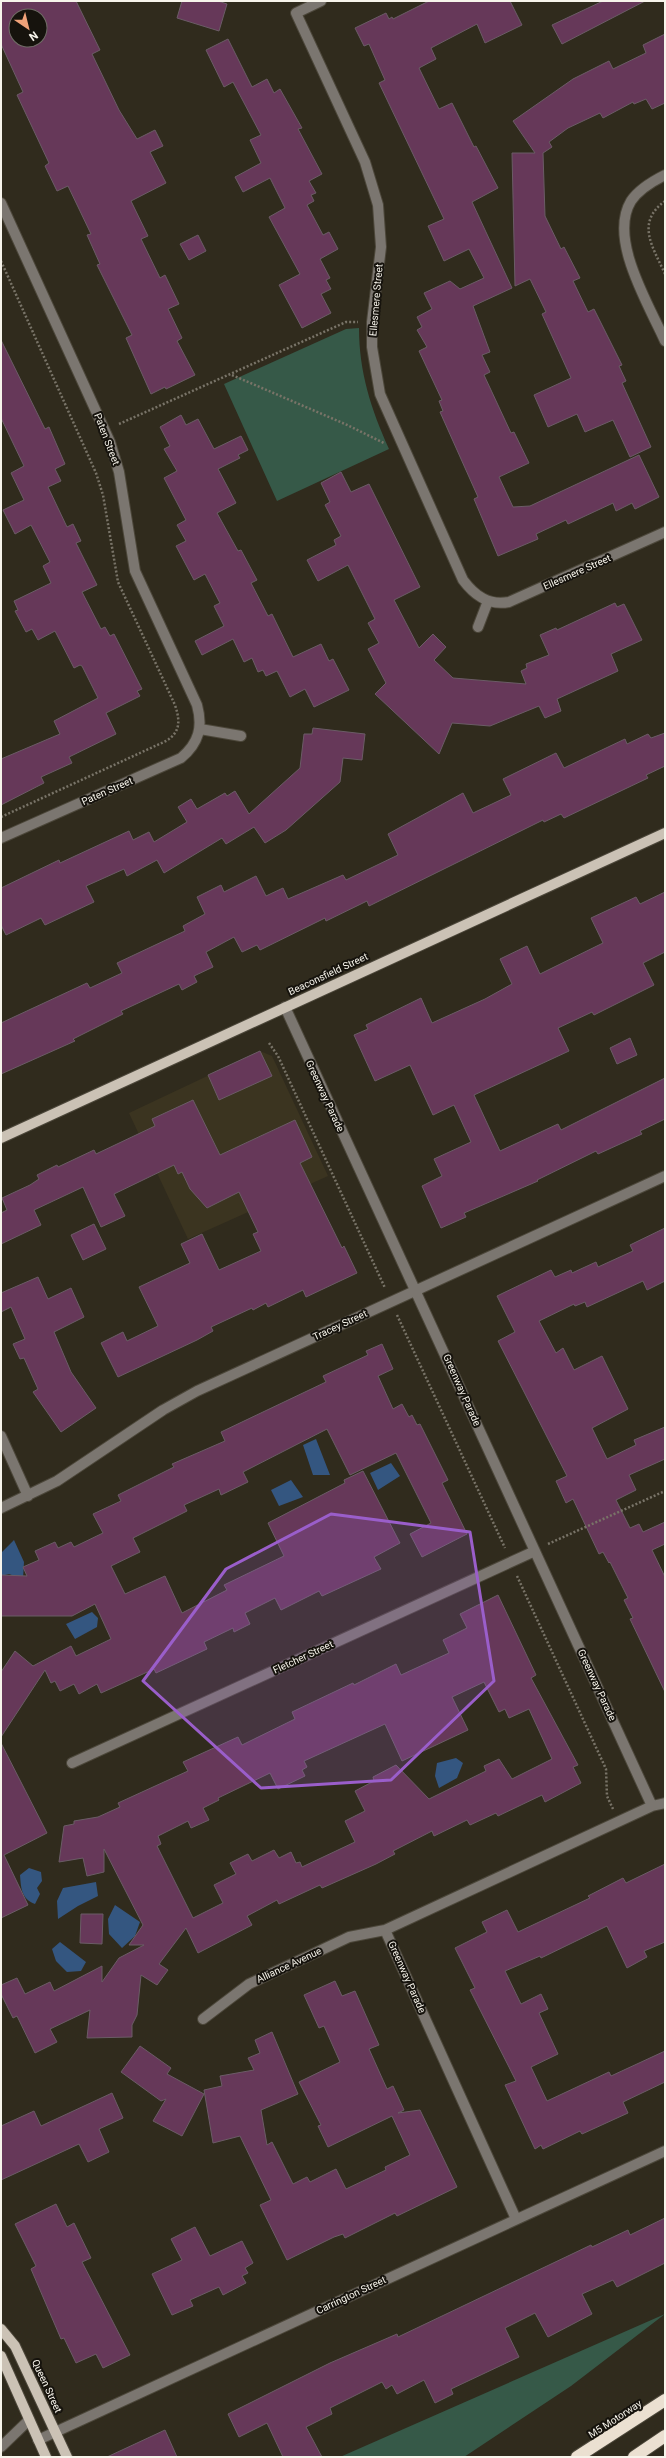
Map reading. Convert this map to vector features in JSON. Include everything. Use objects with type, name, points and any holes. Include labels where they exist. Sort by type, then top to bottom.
[{"type":"highway","name":"M5 Motorway","points":[[577,2457],[665,2400]]},
{"type":"highway","points":[[634,2457],[665,2436]]},
{"type":"main road","name":"Beaconsfield Street","points":[[1,1138],[665,832]]},
{"type":"main road","name":"Queen Street","points":[[1,2329],[15,2346],[67,2457]]},
{"type":"main road","points":[[1,2356],[46,2457]]},
{"type":"street","name":"Ellesmere Street","points":[[321,1],[296,13],[365,162],[378,205],[381,247],[372,322],[372,347],[380,394],[459,574],[472,591],[488,601],[500,604],[509,602],[665,532]]},
{"type":"street","points":[[665,174],[647,185],[631,202],[624,233],[628,256],[665,340]]},
{"type":"street","name":"Paten Street","points":[[1,203],[105,430],[119,472],[135,571],[197,705],[200,718],[200,729],[190,750],[181,758],[1,838]]},
{"type":"street","points":[[478,627],[488,601]]},
{"type":"street","points":[[200,729],[241,736]]},
{"type":"street","name":"Greenway Parade","points":[[285,1007],[652,1806],[385,1930],[516,2219]]},
{"type":"street","name":"Tracey Street","points":[[1,1508],[28,1496],[67,1474],[185,1397],[665,1176]]},
{"type":"street","points":[[1,1436],[28,1496]]},
{"type":"street","name":"Fletcher Street","points":[[72,1763],[535,1551]]},
{"type":"street","points":[[652,1806],[665,1803]]},
{"type":"street","name":"Alliance Avenue","points":[[203,2020],[248,1984],[349,1937],[385,1930]]},
{"type":"street","name":"Carrington Street","points":[[38,2440],[665,2151]]},
{"type":"street","points":[[1,2447],[29,2420]]},
{"type":"path","points":[[665,201],[652,214],[648,229],[651,242],[665,274]]},
{"type":"path","points":[[1,261],[96,473],[103,495],[118,582],[175,705],[179,720],[176,732],[166,741],[1,817]]},
{"type":"path","points":[[105,430],[346,322],[372,322]]},
{"type":"path","points":[[232,374],[345,424],[406,454]]},
{"type":"path","points":[[269,1043],[278,1056],[606,1769],[607,1796],[619,1821]]},
{"type":"path","points":[[535,1551],[665,1491]]},
{"type":"highlighted area","points":[[331,1514],[470,1532],[494,1681],[391,1780],[261,1788],[143,1681],[226,1569]]},
{"type":"shaded area","points":[[260,1051],[272,1056],[328,1176],[188,1239],[129,1113]]},
{"type":"green space","points":[[359,328],[361,360],[367,390],[389,449],[277,501],[224,384],[346,329]]},
{"type":"green space","points":[[665,2314],[571,2386],[464,2457],[340,2457]]},
{"type":"water","points":[[316,1439],[330,1475],[313,1475],[303,1445]]},
{"type":"water","points":[[391,1463],[400,1476],[378,1490],[370,1473]]},
{"type":"water","points":[[291,1480],[303,1497],[279,1506],[271,1490]]},
{"type":"water","points":[[14,1540],[24,1562],[23,1579],[9,1574],[1,1576],[1,1553]]},
{"type":"water","points":[[92,1612],[98,1618],[97,1627],[75,1639],[66,1624]]},
{"type":"water","points":[[456,1758],[463,1763],[457,1778],[439,1788],[435,1776],[437,1763]]},
{"type":"water","points":[[29,1868],[41,1872],[42,1881],[37,1888],[40,1894],[35,1904],[30,1902],[24,1896],[21,1888],[20,1875]]},
{"type":"water","points":[[96,1882],[98,1896],[78,1906],[58,1919],[57,1901],[63,1888]]},
{"type":"water","points":[[115,1905],[140,1922],[135,1936],[122,1948],[109,1934],[108,1919]]},
{"type":"water","points":[[60,1942],[86,1962],[81,1971],[67,1972],[56,1961],[52,1949]]},
{"type":"building","points":[[1,1],[76,1],[100,50],[92,54],[119,110],[137,139],[155,130],[163,146],[150,152],[166,183],[131,201],[148,236],[141,239],[160,278],[165,275],[179,304],[168,309],[182,338],[177,341],[195,375],[166,389],[165,387],[151,394],[126,338],[132,335],[97,265],[100,264],[87,235],[91,234],[68,186],[57,191],[45,166],[49,163],[17,95],[23,92],[1,44]]},
{"type":"building","points":[[182,1],[218,1],[227,4],[219,31],[177,18]]},
{"type":"building","points":[[429,1],[510,1],[522,25],[485,43],[477,24],[431,48],[436,59],[419,68],[439,109],[452,103],[474,147],[476,146],[498,188],[472,202],[512,288],[473,306],[490,352],[482,355],[490,372],[484,375],[511,433],[514,432],[529,463],[499,477],[513,507],[530,506],[639,455],[659,497],[635,509],[632,503],[616,511],[613,503],[568,524],[566,520],[536,534],[538,539],[498,556],[474,499],[478,497],[440,412],[443,411],[439,401],[442,400],[419,351],[427,347],[417,330],[422,327],[417,317],[432,309],[424,293],[450,281],[460,289],[484,278],[469,249],[444,261],[428,226],[444,219],[379,83],[385,80],[369,44],[364,46],[355,28],[386,13],[389,19],[392,17],[393,19]]},
{"type":"building","points":[[603,1],[645,1],[562,44],[552,25]]},
{"type":"building","points":[[665,34],[665,103],[652,109],[646,99],[634,104],[633,102],[603,118],[600,113],[568,128],[549,142],[552,147],[543,153],[545,216],[561,249],[564,247],[580,278],[573,281],[588,312],[594,309],[622,365],[619,366],[626,381],[622,383],[651,447],[630,457],[613,420],[585,432],[577,414],[548,427],[534,395],[571,378],[542,314],[546,312],[530,279],[515,286],[512,153],[535,153],[513,121],[573,79],[609,61],[613,69],[646,53],[643,45]]},
{"type":"building","points":[[228,39],[252,87],[267,79],[274,93],[280,89],[302,128],[298,129],[322,174],[309,181],[316,193],[311,195],[314,201],[307,205],[323,235],[329,232],[338,249],[320,259],[330,278],[326,280],[331,289],[321,294],[331,313],[302,328],[279,285],[300,274],[269,217],[285,208],[270,178],[243,192],[235,177],[261,163],[250,140],[261,135],[233,82],[224,87],[206,50]]},
{"type":"building","points":[[198,235],[206,251],[189,260],[180,244]]},
{"type":"building","points":[[1,340],[45,429],[49,427],[65,464],[55,469],[61,481],[48,487],[67,527],[73,524],[81,541],[76,543],[97,585],[82,592],[101,629],[105,627],[110,636],[114,634],[142,689],[137,691],[140,696],[106,713],[116,734],[69,757],[72,763],[41,777],[44,783],[1,805],[1,759],[60,734],[54,721],[98,698],[82,666],[80,665],[74,668],[55,631],[38,640],[32,629],[26,632],[15,611],[18,610],[14,601],[51,583],[43,566],[50,562],[31,525],[15,534],[3,510],[24,500],[11,473],[24,466],[1,418]]},
{"type":"building","points":[[181,415],[186,425],[198,419],[214,449],[241,436],[248,450],[238,455],[240,458],[218,469],[236,503],[217,513],[238,551],[241,550],[257,580],[251,583],[268,616],[272,614],[293,657],[321,644],[329,661],[333,659],[349,690],[314,707],[305,689],[290,697],[277,671],[266,676],[263,670],[258,672],[252,658],[244,662],[233,639],[202,655],[195,641],[224,626],[214,606],[220,603],[205,574],[194,580],[176,546],[186,541],[177,525],[186,520],[164,478],[177,471],[164,449],[170,446],[160,427]]},
{"type":"building","points":[[341,472],[351,492],[369,484],[420,587],[394,600],[419,648],[433,634],[446,647],[434,660],[453,678],[526,684],[521,671],[527,668],[526,664],[549,655],[540,635],[556,628],[557,630],[615,603],[617,607],[624,604],[642,640],[611,654],[618,671],[557,699],[561,711],[545,718],[539,706],[490,726],[452,723],[439,754],[375,694],[386,683],[368,649],[379,643],[368,623],[375,619],[348,565],[318,581],[307,560],[336,545],[334,540],[341,536],[325,505],[330,502],[321,483]]},
{"type":"building","points":[[313,728],[365,734],[362,760],[343,758],[340,782],[286,830],[265,843],[254,827],[226,844],[222,838],[164,873],[157,860],[127,876],[124,869],[86,886],[94,902],[45,925],[41,918],[6,935],[1,925],[1,888],[59,860],[60,863],[129,831],[133,840],[149,832],[154,842],[187,822],[178,807],[191,799],[197,809],[225,793],[227,796],[235,791],[249,814],[300,768],[304,734],[312,734]]},
{"type":"building","points":[[665,733],[665,766],[646,775],[648,778],[564,818],[561,814],[544,822],[543,820],[369,906],[367,901],[326,921],[325,918],[260,950],[257,945],[242,952],[234,937],[206,952],[213,967],[194,976],[197,982],[182,990],[179,984],[121,1011],[123,1014],[73,1039],[75,1041],[1,1074],[1,1023],[87,983],[90,988],[122,973],[117,963],[185,931],[183,926],[205,914],[197,897],[221,885],[224,892],[256,876],[266,896],[283,888],[288,899],[343,875],[346,880],[398,855],[388,834],[463,793],[473,813],[511,795],[503,779],[556,753],[564,768],[625,739],[627,744],[648,734],[651,738]]},
{"type":"building","points":[[665,892],[665,952],[643,963],[654,985],[594,1015],[592,1012],[558,1028],[569,1051],[474,1095],[500,1151],[558,1124],[561,1130],[665,1078],[665,1119],[640,1131],[642,1134],[598,1154],[596,1151],[537,1180],[538,1181],[464,1213],[466,1217],[441,1228],[422,1186],[442,1176],[434,1159],[471,1142],[454,1105],[433,1115],[410,1065],[375,1081],[354,1035],[368,1029],[366,1025],[421,998],[432,1023],[485,999],[512,984],[500,959],[527,946],[540,974],[603,943],[591,918],[636,897],[640,904]]},
{"type":"building","points":[[630,1038],[637,1055],[617,1064],[610,1048]]},
{"type":"building","points":[[260,1051],[272,1076],[219,1100],[208,1075]]},
{"type":"building","points":[[193,1100],[220,1155],[295,1120],[312,1157],[300,1163],[342,1248],[344,1246],[357,1273],[306,1297],[303,1290],[268,1307],[266,1303],[253,1310],[252,1308],[211,1327],[213,1331],[197,1340],[118,1377],[101,1343],[123,1332],[127,1341],[158,1326],[139,1287],[190,1263],[181,1244],[202,1234],[219,1270],[261,1251],[253,1234],[258,1232],[239,1192],[207,1208],[190,1189],[182,1172],[178,1174],[174,1165],[114,1194],[125,1216],[101,1227],[83,1187],[34,1210],[41,1225],[1,1244],[1,1213],[7,1210],[2,1198],[30,1185],[39,1179],[37,1175],[57,1165],[58,1167],[94,1150],[96,1154],[155,1126],[152,1119]]},
{"type":"building","points":[[94,1224],[106,1249],[83,1260],[71,1235]]},
{"type":"building","points":[[665,1228],[665,1281],[647,1290],[643,1281],[587,1307],[585,1302],[575,1306],[574,1304],[539,1321],[556,1353],[563,1348],[574,1370],[602,1356],[628,1409],[592,1428],[607,1459],[636,1445],[634,1440],[665,1427],[665,1459],[629,1475],[636,1490],[616,1500],[630,1528],[639,1524],[643,1532],[665,1522],[665,1544],[652,1550],[665,1577],[665,1692],[630,1619],[633,1618],[624,1600],[628,1598],[610,1562],[609,1563],[603,1552],[599,1554],[573,1499],[566,1503],[556,1481],[567,1476],[498,1341],[515,1332],[497,1296],[551,1270],[555,1277],[571,1270],[572,1273],[596,1262],[598,1267],[633,1251],[630,1245]]},
{"type":"building","points":[[38,1277],[48,1299],[71,1288],[84,1317],[54,1332],[71,1372],[96,1408],[61,1432],[33,1392],[38,1389],[24,1358],[20,1359],[13,1344],[25,1339],[11,1307],[1,1312],[1,1293]]},
{"type":"building","points":[[382,1344],[393,1369],[378,1376],[393,1409],[402,1404],[409,1417],[412,1415],[417,1425],[420,1424],[448,1480],[442,1483],[467,1534],[422,1557],[410,1534],[431,1523],[396,1453],[350,1475],[327,1429],[243,1472],[248,1482],[221,1495],[219,1489],[184,1505],[187,1511],[133,1538],[140,1552],[111,1566],[125,1594],[165,1576],[182,1613],[227,1590],[224,1585],[284,1556],[268,1523],[345,1483],[344,1480],[363,1471],[400,1543],[374,1557],[381,1569],[322,1596],[319,1591],[281,1610],[275,1598],[245,1613],[250,1624],[234,1632],[233,1628],[204,1642],[207,1649],[156,1673],[154,1669],[101,1693],[97,1684],[79,1694],[74,1684],[60,1691],[55,1681],[51,1683],[45,1670],[1,1737],[1,1672],[15,1651],[33,1666],[71,1646],[76,1656],[111,1639],[95,1604],[72,1616],[1,1616],[1,1575],[27,1576],[23,1567],[39,1560],[35,1551],[55,1542],[58,1548],[71,1542],[74,1547],[103,1533],[93,1514],[121,1501],[118,1495],[174,1467],[172,1464],[225,1441],[221,1432],[326,1382],[323,1376],[368,1355],[366,1351]]},
{"type":"building","points":[[498,1595],[536,1675],[531,1678],[578,1765],[573,1767],[581,1783],[545,1802],[542,1795],[498,1816],[496,1813],[470,1825],[467,1820],[434,1836],[432,1831],[393,1851],[395,1854],[376,1864],[322,1888],[320,1885],[279,1904],[277,1900],[247,1916],[252,1925],[198,1953],[186,1928],[159,1964],[168,1970],[157,1985],[141,1975],[137,2015],[132,2025],[132,2037],[87,2038],[90,2010],[50,2029],[57,2042],[35,2053],[17,2016],[13,2018],[1,1994],[1,1985],[17,1978],[25,1994],[50,1982],[54,1991],[102,1966],[102,1982],[119,1958],[144,1945],[129,1945],[143,1925],[104,1849],[104,1872],[87,1876],[83,1858],[59,1862],[64,1826],[74,1824],[74,1821],[98,1817],[120,1807],[118,1803],[188,1771],[183,1762],[238,1737],[242,1745],[295,1719],[292,1712],[353,1683],[354,1685],[396,1664],[401,1675],[449,1653],[443,1640],[467,1628],[460,1614]],"holes":[[[484,1682],[499,1712],[505,1709],[509,1718],[529,1709],[552,1759],[512,1779],[499,1759],[484,1766],[486,1771],[429,1799],[396,1765],[373,1777],[374,1781],[355,1791],[365,1811],[345,1821],[355,1842],[302,1867],[300,1862],[296,1863],[291,1852],[279,1858],[274,1850],[252,1861],[248,1854],[230,1863],[236,1874],[214,1885],[223,1903],[193,1918],[157,1846],[161,1844],[158,1836],[188,1821],[191,1828],[209,1820],[203,1808],[219,1800],[218,1798],[270,1773],[278,1789],[305,1776],[302,1770],[307,1767],[304,1761],[385,1724],[402,1761],[468,1730],[452,1697]]]},
{"type":"building","points":[[1,1743],[47,1833],[4,1855],[28,1905],[1,1918]]},
{"type":"building","points":[[665,1864],[665,1942],[644,1951],[647,1957],[627,1968],[607,1926],[541,1958],[540,1956],[505,1971],[521,2004],[541,1994],[548,2009],[539,2013],[558,2054],[531,2067],[547,2101],[609,2072],[611,2076],[665,2051],[665,2082],[623,2102],[628,2113],[582,2134],[580,2131],[543,2149],[541,2145],[535,2149],[505,2085],[516,2081],[470,1990],[475,1988],[455,1948],[487,1932],[482,1922],[507,1910],[518,1932],[590,1898],[588,1896],[623,1878],[626,1883]]},
{"type":"building","points":[[81,1914],[103,1914],[102,1944],[80,1943]]},
{"type":"building","points":[[335,1981],[342,1996],[355,1991],[379,2045],[369,2049],[387,2089],[393,2086],[404,2110],[398,2113],[420,2110],[457,2187],[397,2216],[395,2213],[345,2238],[343,2234],[334,2237],[287,2260],[260,2205],[271,2200],[240,2136],[213,2143],[204,2090],[222,2086],[220,2076],[254,2070],[248,2058],[260,2053],[255,2040],[272,2032],[298,2094],[261,2110],[267,2145],[272,2142],[293,2184],[307,2177],[310,2182],[336,2169],[346,2189],[386,2170],[385,2167],[410,2155],[392,2116],[328,2147],[318,2126],[321,2125],[299,2082],[340,2062],[324,2026],[319,2028],[304,1995]]},
{"type":"building","points":[[140,2046],[171,2068],[167,2074],[204,2094],[182,2136],[153,2121],[166,2099],[161,2101],[121,2072]]},
{"type":"building","points":[[112,2093],[123,2118],[99,2129],[109,2152],[88,2162],[79,2144],[1,2180],[1,2126],[34,2111],[41,2126]]},
{"type":"building","points":[[56,2204],[67,2227],[74,2223],[91,2258],[82,2262],[130,2355],[103,2368],[96,2354],[76,2363],[64,2338],[61,2339],[31,2269],[36,2266],[15,2224]]},
{"type":"building","points":[[665,2218],[665,2263],[617,2287],[613,2280],[582,2294],[592,2314],[548,2337],[535,2313],[505,2328],[519,2357],[451,2389],[453,2394],[435,2403],[424,2380],[397,2394],[392,2385],[386,2389],[382,2382],[330,2408],[332,2414],[306,2427],[322,2457],[283,2457],[267,2423],[239,2437],[228,2414],[330,2363],[397,2334],[398,2337],[591,2245],[592,2247],[628,2230],[630,2235]]},
{"type":"building","points":[[195,2227],[210,2256],[242,2241],[253,2263],[245,2268],[248,2273],[242,2276],[246,2283],[223,2295],[219,2287],[190,2300],[193,2306],[172,2315],[152,2274],[182,2260],[171,2239]]},
{"type":"building","points":[[165,2430],[177,2457],[107,2457]]}]
